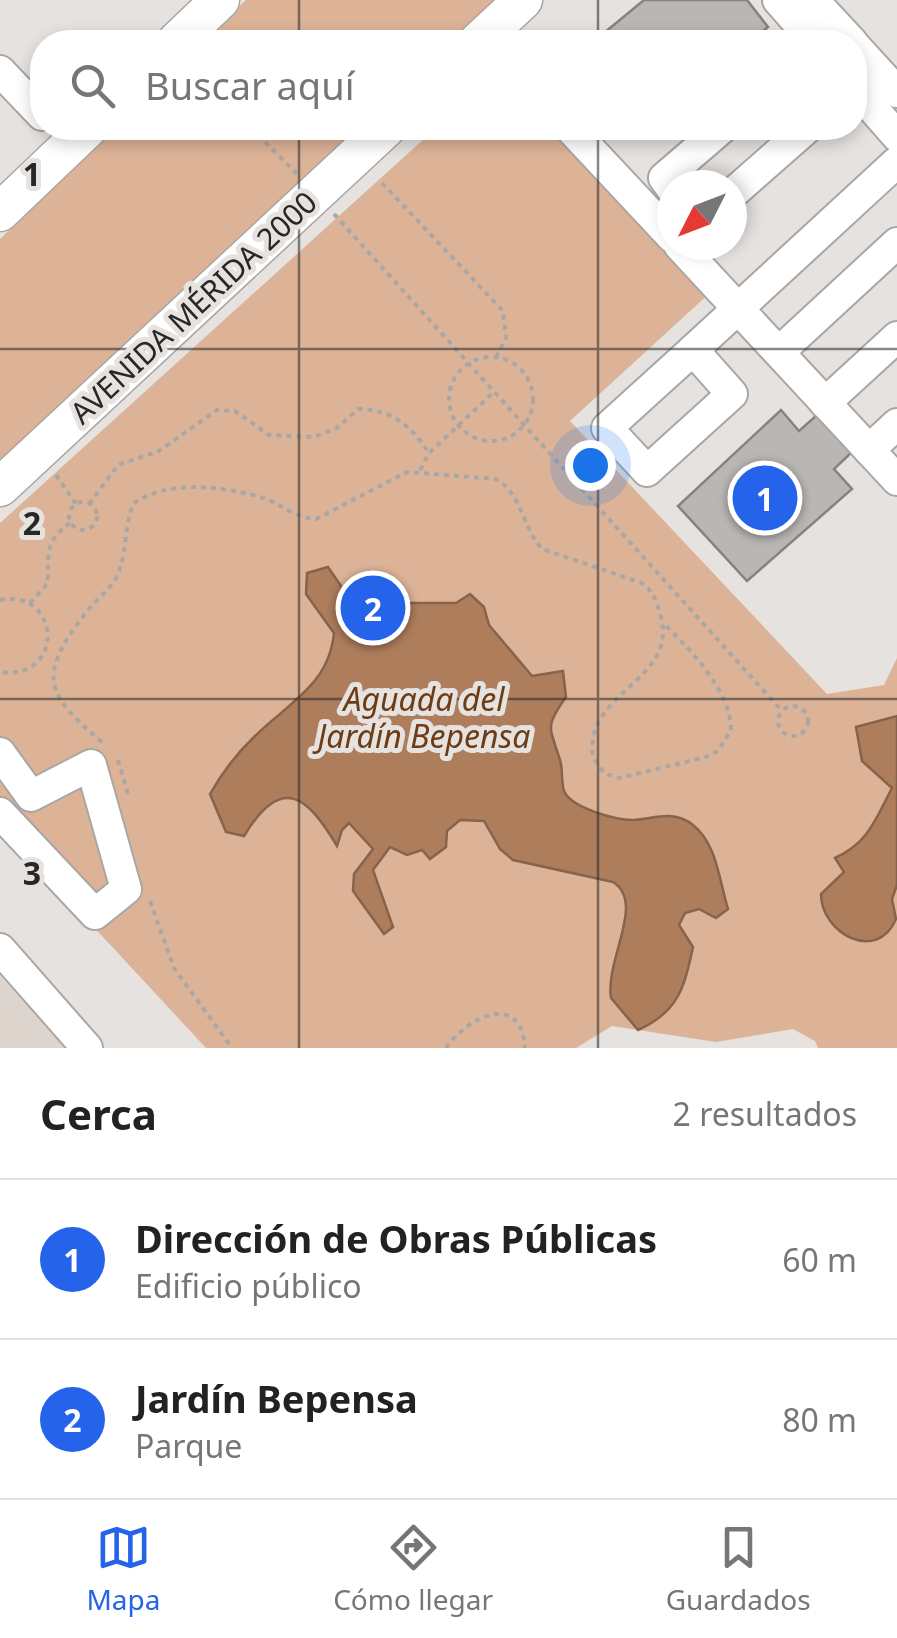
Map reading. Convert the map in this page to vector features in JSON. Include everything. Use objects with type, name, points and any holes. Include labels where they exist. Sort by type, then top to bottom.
[{"type":"main road","points":[[494,30],[523,0]]},
{"type":"main road","points":[[186,30],[208,4]]},
{"type":"main road","points":[[0,212],[65,140]]},
{"type":"main road","name":"AVENIDA MÉRIDA 2000","points":[[0,487],[373,140]]},
{"type":"street","points":[[778,0],[822,30]]},
{"type":"street","points":[[813,0],[830,30]]},
{"type":"street","points":[[867,66],[897,92]]},
{"type":"street","points":[[0,70],[30,102]]},
{"type":"street","points":[[867,102],[897,136]]},
{"type":"street","points":[[581,140],[657,221]]},
{"type":"street","points":[[673,170],[708,140]]},
{"type":"street","points":[[747,181],[793,140]]},
{"type":"street","points":[[693,350],[897,162]]},
{"type":"street","points":[[779,352],[897,244]]},
{"type":"street","points":[[693,260],[897,480]]},
{"type":"street","points":[[825,403],[897,338]]},
{"type":"street","points":[[869,450],[897,424]]},
{"type":"street","points":[[0,754],[31,796],[91,766],[126,889],[94,914],[0,813]]},
{"type":"street","points":[[0,950],[88,1048]]},
{"type":"path","points":[[264,140],[496,391],[782,710]]},
{"type":"path","points":[[382,183],[502,311],[506,338],[496,357]]},
{"type":"path","points":[[496,357],[521,369],[529,381],[533,409],[526,424],[505,440],[477,440],[458,426],[449,396],[459,372],[470,363],[496,357]]},
{"type":"path","points":[[420,471],[429,454],[496,391]]},
{"type":"path","points":[[90,504],[118,464],[159,451],[217,410],[235,410],[269,435],[314,437],[337,428],[358,409],[381,411],[413,428],[429,454]]},
{"type":"path","points":[[36,453],[76,504]]},
{"type":"path","points":[[109,748],[66,712],[57,694],[54,660],[86,612],[113,583],[120,569],[128,516],[134,503],[173,485],[259,496],[303,518],[316,519],[407,472],[496,479],[507,485],[531,537],[542,548],[642,582],[654,594],[662,623],[660,652],[652,666],[620,691],[594,726],[593,758],[610,776],[619,778],[706,757],[718,751],[731,730],[731,716],[724,700],[688,648],[662,623]]},
{"type":"path","points":[[76,504],[90,504],[96,515],[90,527],[78,528],[71,522],[70,510],[76,504]]},
{"type":"path","points":[[30,603],[48,583],[46,548],[52,535],[71,522]]},
{"type":"path","points":[[0,600],[30,603],[46,620],[48,644],[44,655],[24,671],[0,672]]},
{"type":"path","points":[[44,655],[54,660]]},
{"type":"path","points":[[802,708],[809,722],[805,732],[796,736],[783,733],[778,724],[782,710],[802,708]]},
{"type":"path","points":[[115,756],[126,777],[128,796]]},
{"type":"path","points":[[147,888],[174,968],[232,1048]]},
{"type":"path","points":[[446,1048],[468,1024],[488,1013],[504,1016],[517,1026],[525,1048]]},
{"type":"shaded area","points":[[246,0],[503,0],[471,30],[215,30]]},
{"type":"shaded area","points":[[103,140],[355,140],[0,474],[0,239]]},
{"type":"shaded area","points":[[423,140],[574,140],[657,231],[657,260],[684,260],[712,291],[570,421],[827,694],[884,685],[897,658],[897,1048],[818,1048],[815,1041],[793,1029],[716,1042],[612,1026],[576,1048],[206,1048],[0,826],[0,523]]},
{"type":"shaded area","points":[[0,976],[65,1048],[0,1048]]},
{"type":"water","name":"Aguada del Jardín Bepensa","points":[[328,567],[343,589],[362,603],[456,603],[470,594],[484,607],[489,625],[532,676],[563,671],[566,697],[551,728],[568,797],[584,808],[616,818],[679,817],[701,833],[716,863],[728,909],[716,918],[699,909],[685,913],[679,925],[693,947],[690,962],[677,998],[651,1023],[638,1030],[611,998],[613,966],[625,918],[622,891],[613,882],[513,860],[500,849],[484,821],[460,820],[447,831],[446,847],[430,859],[422,850],[407,855],[390,847],[373,870],[393,927],[384,934],[353,891],[354,874],[373,849],[349,823],[337,846],[304,804],[282,799],[257,817],[244,836],[226,832],[210,794],[241,750],[305,692],[331,651],[334,633],[306,594],[307,573]]},
{"type":"water","points":[[897,716],[897,885],[892,899],[896,919],[876,940],[864,941],[851,938],[830,921],[821,894],[844,872],[835,858],[863,837],[892,788],[862,761],[856,727]]},
{"type":"building","points":[[644,0],[747,0],[768,27],[764,30],[608,30]]},
{"type":"building","points":[[781,410],[799,431],[817,415],[852,452],[834,469],[852,489],[747,581],[678,506]]},
{"type":"place","name":"Dirección de Obras Públicas","points":[[765,498]]},
{"type":"place","name":"Jardín Bepensa","points":[[373,608]]}]
